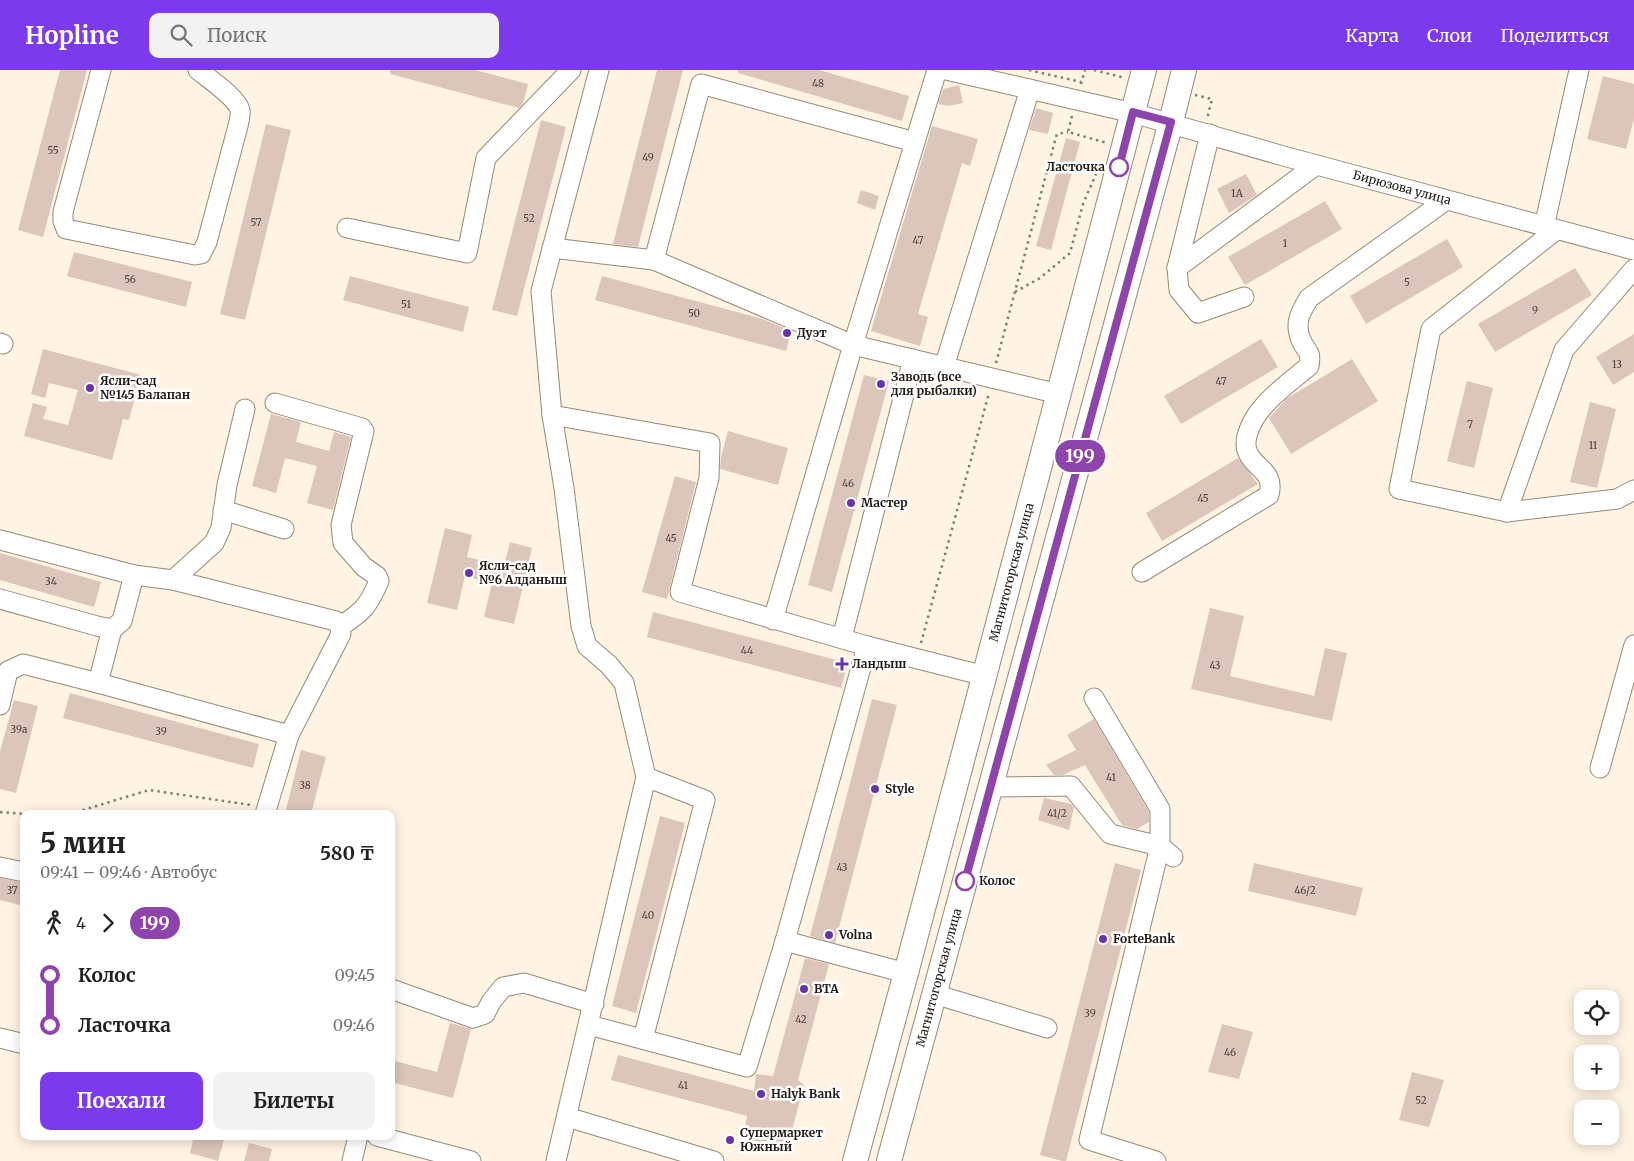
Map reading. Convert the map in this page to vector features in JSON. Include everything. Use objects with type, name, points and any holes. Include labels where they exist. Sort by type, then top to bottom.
[{"type":"main road","name":"Магнитогорская улица","points":[[854,1161],[985,676],[1144,70]]},
{"type":"main road","name":"Магнитогорская улица","points":[[889,1161],[1184,70]]},
{"type":"street","points":[[101,70],[63,212],[64,226],[66,229],[195,255],[201,254],[207,242],[238,126],[240,112],[227,93],[198,70]]},
{"type":"street","points":[[347,228],[467,253],[486,158],[571,70]]},
{"type":"street","points":[[556,1161],[646,777],[624,682],[609,665],[587,646],[581,626],[564,488],[552,415],[541,291],[599,70]]},
{"type":"street","points":[[773,620],[853,345],[937,70]]},
{"type":"street","points":[[946,70],[1002,76],[1030,89],[1133,112]]},
{"type":"street","points":[[1579,70],[1550,229],[1431,329],[1399,489],[1507,512],[1617,499],[1634,490]]},
{"type":"street","points":[[654,260],[701,84],[915,142]]},
{"type":"street","points":[[944,367],[1030,89]]},
{"type":"street","name":"Бирюзова улица","points":[[1133,112],[1316,165],[1634,250]]},
{"type":"street","points":[[1210,134],[1177,268],[1179,290],[1198,312],[1244,297]]},
{"type":"street","points":[[1177,268],[1316,165]]},
{"type":"street","points":[[1142,572],[1269,495],[1270,478],[1247,452],[1246,441],[1251,424],[1263,406],[1309,366],[1310,352],[1301,340],[1298,318],[1308,298],[1445,200]]},
{"type":"street","points":[[552,248],[654,260],[853,345],[1059,394]]},
{"type":"street","points":[[1507,512],[1564,350],[1634,269]]},
{"type":"street","points":[[842,638],[913,360]]},
{"type":"street","points":[[275,403],[362,428],[364,431],[341,525],[343,544],[364,567],[377,576],[379,581],[371,601],[362,612],[340,627]]},
{"type":"street","points":[[173,580],[214,543],[221,528],[227,485],[245,410]]},
{"type":"street","points":[[552,415],[710,443],[709,478],[680,592],[867,646],[985,676]]},
{"type":"street","points":[[223,510],[284,529]]},
{"type":"street","points":[[0,540],[134,575],[173,580],[336,621],[340,627],[341,634],[289,736],[266,810]]},
{"type":"street","points":[[98,683],[112,629],[122,621],[134,575]]},
{"type":"street","points":[[0,599],[112,629]]},
{"type":"street","points":[[1600,768],[1634,645]]},
{"type":"street","points":[[589,1025],[747,1067],[785,941],[867,646]]},
{"type":"street","points":[[0,705],[8,671],[23,664],[289,736]]},
{"type":"street","points":[[1094,698],[1160,809],[1167,852],[1089,1140],[1156,1161]]},
{"type":"street","points":[[643,1039],[705,800],[646,777]]},
{"type":"street","points":[[990,787],[1071,786],[1110,834],[1167,852]]},
{"type":"street","points":[[0,867],[20,871]]},
{"type":"street","points":[[785,941],[906,973]]},
{"type":"street","points":[[395,990],[473,1018],[485,1014],[491,1002],[503,988],[524,983],[594,1004]]},
{"type":"street","points":[[934,994],[1047,1028]]},
{"type":"street","points":[[0,1038],[20,1043]]},
{"type":"street","points":[[567,1117],[714,1161]]},
{"type":"street","points":[[352,1161],[357,1140]]},
{"type":"street","points":[[393,1140],[471,1161]]},
{"type":"path","points":[[1029,70],[1081,82],[1085,70]]},
{"type":"path","points":[[1105,151],[1107,143]]},
{"type":"path","points":[[1015,292],[1040,278],[1070,254],[1083,204],[1097,172]]},
{"type":"path","points":[[83,810],[149,790],[260,810]]},
{"type":"path","points":[[0,812],[20,814]]},
{"type":"building","points":[[60,70],[87,70],[43,237],[18,230]]},
{"type":"building","points":[[390,70],[475,70],[528,84],[523,103],[519,108],[390,74]]},
{"type":"building","points":[[657,70],[683,70],[638,247],[613,244]]},
{"type":"building","points":[[738,70],[819,70],[909,96],[902,121],[738,73]]},
{"type":"building","points":[[1603,76],[1634,84],[1634,119],[1626,149],[1587,139]]},
{"type":"building","points":[[959,85],[963,103],[948,106],[938,104],[943,89]]},
{"type":"building","points":[[1036,108],[1053,113],[1048,134],[1029,130]]},
{"type":"building","points":[[541,120],[566,127],[517,316],[492,310]]},
{"type":"building","points":[[266,124],[291,130],[245,320],[220,314]]},
{"type":"building","points":[[932,126],[978,139],[970,166],[962,163],[918,314],[928,317],[920,346],[871,331]]},
{"type":"building","points":[[1066,138],[1080,142],[1051,250],[1036,246]]},
{"type":"building","points":[[1246,174],[1257,195],[1229,213],[1217,189]]},
{"type":"building","points":[[861,190],[879,196],[875,210],[857,203]]},
{"type":"building","points":[[1325,201],[1342,229],[1245,285],[1228,257]]},
{"type":"building","points":[[1447,239],[1463,267],[1366,324],[1350,296]]},
{"type":"building","points":[[74,252],[192,282],[186,307],[67,276]]},
{"type":"building","points":[[1575,268],[1592,295],[1495,352],[1478,324]]},
{"type":"building","points":[[350,276],[469,307],[463,332],[343,300]]},
{"type":"building","points":[[602,276],[763,319],[791,331],[786,351],[595,300]]},
{"type":"building","points":[[1634,334],[1634,372],[1613,385],[1596,357]]},
{"type":"building","points":[[1261,339],[1278,367],[1181,424],[1164,396]]},
{"type":"building","points":[[43,349],[141,375],[129,420],[123,419],[112,460],[24,436],[33,403],[47,407],[43,419],[68,425],[78,390],[49,383],[45,398],[31,394]]},
{"type":"building","points":[[1352,359],[1378,401],[1291,454],[1269,418],[1286,399]]},
{"type":"building","points":[[864,375],[889,381],[832,592],[808,585]]},
{"type":"building","points":[[1467,381],[1493,388],[1474,468],[1447,461]]},
{"type":"building","points":[[1590,402],[1616,409],[1597,488],[1570,482]]},
{"type":"building","points":[[271,414],[301,422],[296,442],[329,451],[334,432],[351,437],[333,510],[307,503],[317,466],[285,458],[276,493],[252,486]]},
{"type":"building","points":[[728,431],[788,448],[778,485],[720,469]]},
{"type":"building","points":[[1238,458],[1258,484],[1162,541],[1146,513]]},
{"type":"building","points":[[675,476],[696,482],[667,599],[642,592]]},
{"type":"building","points":[[445,528],[472,535],[467,557],[504,566],[510,542],[532,548],[514,624],[484,617],[492,583],[465,576],[457,610],[427,603]]},
{"type":"building","points":[[0,553],[101,582],[94,607],[0,580]]},
{"type":"building","points":[[1210,608],[1244,616],[1230,676],[1314,696],[1325,648],[1347,653],[1332,721],[1191,689]]},
{"type":"building","points":[[653,612],[848,663],[841,688],[647,637]]},
{"type":"building","points":[[70,693],[259,744],[253,768],[63,718]]},
{"type":"building","points":[[872,699],[897,705],[835,943],[810,936]]},
{"type":"building","points":[[14,700],[38,706],[16,793],[0,789],[0,752]]},
{"type":"building","points":[[1094,719],[1149,812],[1149,822],[1137,829],[1122,825],[1085,765],[1063,775],[1054,775],[1046,765],[1076,750],[1067,735]]},
{"type":"building","points":[[301,750],[326,757],[312,810],[286,810]]},
{"type":"building","points":[[1044,798],[1071,804],[1074,807],[1069,830],[1038,820]]},
{"type":"building","points":[[660,816],[685,823],[636,1013],[612,1006]]},
{"type":"building","points":[[1115,863],[1141,870],[1066,1161],[1062,1161],[1040,1155]]},
{"type":"building","points":[[1254,863],[1363,888],[1356,916],[1248,891]]},
{"type":"building","points":[[0,878],[20,882],[20,905],[0,900]]},
{"type":"building","points":[[805,958],[829,964],[798,1080],[804,1085],[787,1149],[743,1138],[747,1116],[611,1080],[618,1055],[754,1091],[756,1074],[773,1076]]},
{"type":"building","points":[[450,1023],[471,1029],[453,1098],[395,1083],[395,1061],[437,1072]]},
{"type":"building","points":[[1222,1024],[1253,1032],[1239,1079],[1208,1072]]},
{"type":"building","points":[[1412,1072],[1444,1080],[1429,1127],[1399,1120]]},
{"type":"building","points":[[193,1140],[224,1140],[218,1161],[190,1153]]},
{"type":"building","points":[[249,1143],[272,1149],[269,1161],[244,1161]]},
{"type":"bus line","name":"199","points":[[965,881],[1171,122],[1133,112],[1119,167]]},
{"type":"place","name":"Ласточка","points":[[1119,167]]},
{"type":"place","name":"Дуэт","points":[[787,333]]},
{"type":"place","name":"Заводь (все для рыбалки)","points":[[881,384]]},
{"type":"place","name":"Ясли-сад №145 Балапан","points":[[90,388]]},
{"type":"place","name":"Мастер","points":[[851,503]]},
{"type":"place","name":"Ясли-сад №6 Алданыш","points":[[469,573]]},
{"type":"place","name":"Ландыш","points":[[842,664]]},
{"type":"place","name":"Style","points":[[875,789]]},
{"type":"place","name":"Колос","points":[[965,881]]},
{"type":"place","name":"Volna","points":[[829,935]]},
{"type":"place","name":"ForteBank","points":[[1103,939]]},
{"type":"place","name":"BTA","points":[[804,989]]},
{"type":"place","name":"Halyk Bank","points":[[761,1094]]},
{"type":"place","name":"Супермаркет Южный","points":[[730,1140]]}]
